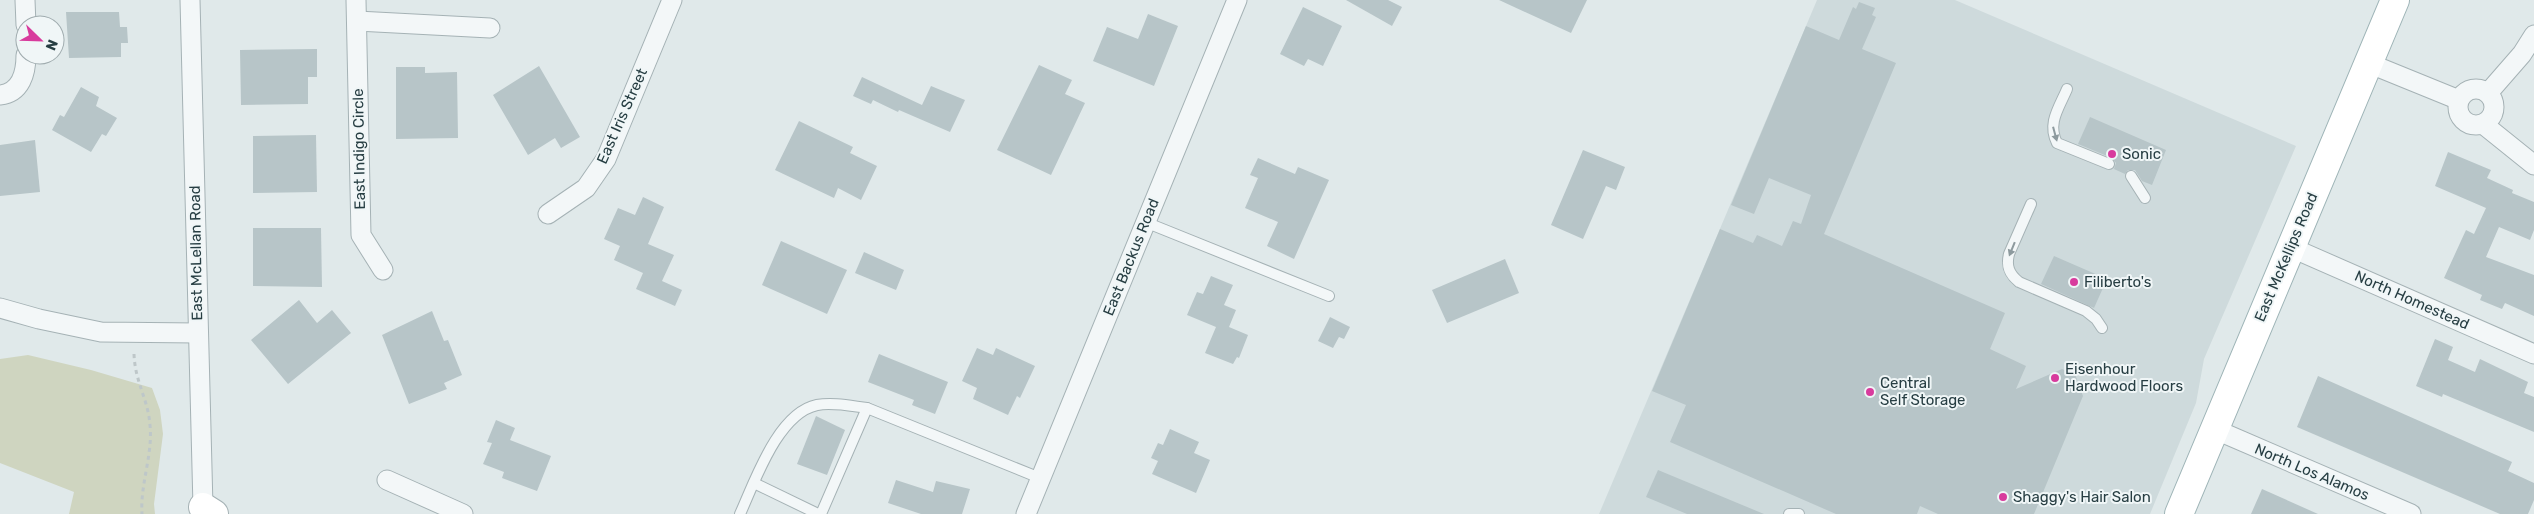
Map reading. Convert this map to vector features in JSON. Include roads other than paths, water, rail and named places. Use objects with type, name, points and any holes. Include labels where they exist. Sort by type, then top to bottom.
[{"type":"main road","name":"East McKellips Road","points":[[2178,514],[2395,0]]},
{"type":"street","points":[[25,0],[26,15]]},
{"type":"street","name":"East McLellan Road","points":[[190,0],[197,333],[208,510]]},
{"type":"street","name":"East Indigo Circle","points":[[356,0],[362,235],[382,270]]},
{"type":"street","name":"East Iris Street","points":[[548,214],[586,188],[606,159],[672,0]]},
{"type":"street","name":"East Backus Road","points":[[1026,514],[1237,0]]},
{"type":"street","points":[[356,21],[490,28]]},
{"type":"street","points":[[2488,93],[2522,54],[2534,35]]},
{"type":"street","points":[[2368,63],[2459,100]]},
{"type":"street","points":[[0,95],[18,87],[25,72],[25,65]]},
{"type":"street","points":[[2472,89],[2488,93],[2494,102],[2494,112],[2483,124],[2471,125],[2461,118],[2459,100],[2472,89]]},
{"type":"street","points":[[2483,124],[2534,165]]},
{"type":"street","name":"North Homestead","points":[[2290,247],[2534,354]]},
{"type":"street","points":[[0,308],[39,319],[101,332],[197,333]]},
{"type":"street","name":"North Los Alamos","points":[[2214,429],[2411,514]]},
{"type":"street","points":[[387,480],[463,514]]},
{"type":"lane","points":[[2067,89],[2053,123],[2052,132],[2058,143],[2109,164]]},
{"type":"lane","points":[[2131,176],[2145,198]]},
{"type":"lane","points":[[2031,204],[2009,254],[2007,261],[2010,273],[2019,282],[2091,314],[2102,328]]},
{"type":"lane","points":[[1145,222],[1329,296]]},
{"type":"lane","points":[[740,514],[782,429],[800,412],[817,405],[846,405],[867,408],[1040,478]]},
{"type":"lane","points":[[754,483],[820,514],[867,408]]},
{"type":"lane","points":[[1789,514],[1799,514]]},
{"type":"place","name":"Sonic","points":[[2112,154]]},
{"type":"place","name":"Filiberto's","points":[[2074,282]]},
{"type":"place","name":"Eisenhour Hardwood Floors","points":[[2055,378]]},
{"type":"place","name":"Central Self Storage","points":[[1870,392]]},
{"type":"place","name":"Shaggy's Hair Salon","points":[[2003,497]]}]
